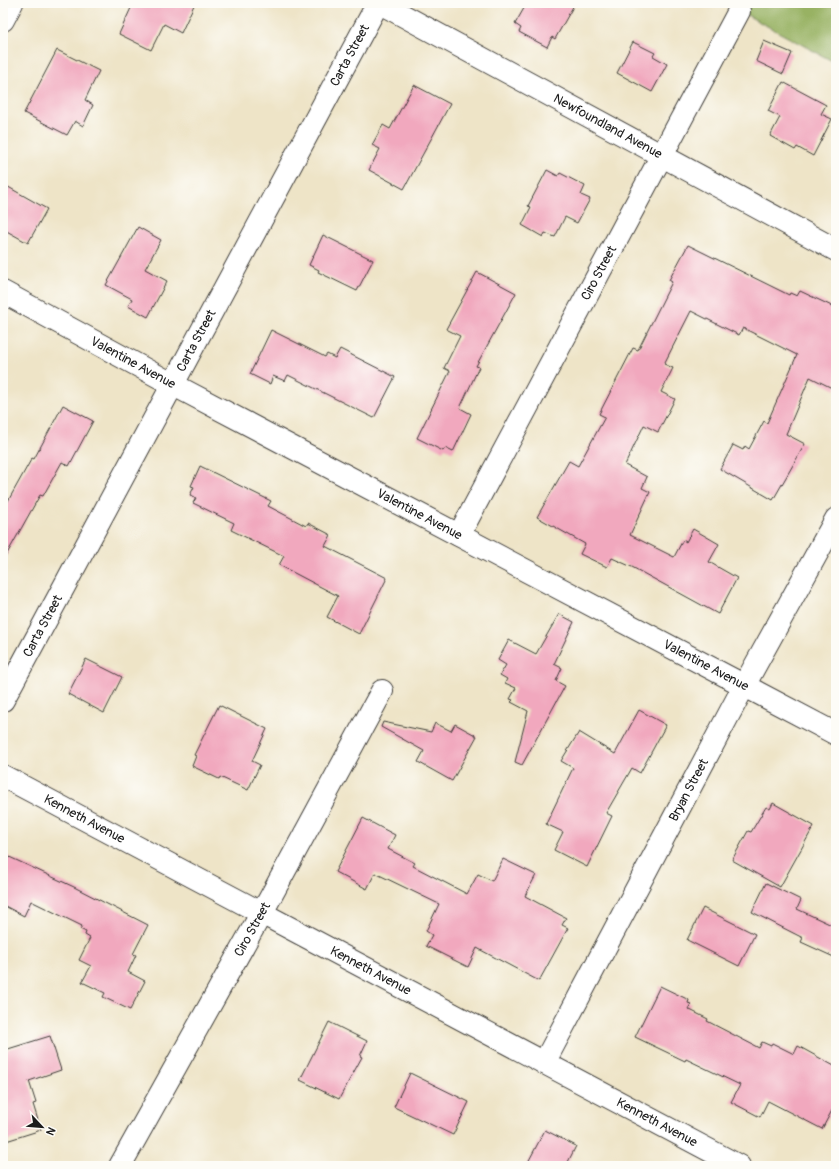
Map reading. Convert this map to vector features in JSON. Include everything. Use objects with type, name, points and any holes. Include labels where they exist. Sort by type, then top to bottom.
[{"type":"street","points":[[3,20],[12,3]]},
{"type":"street","name":"Newfoundland Avenue","points":[[379,3],[836,250]]},
{"type":"street","name":"Carta Street","points":[[3,700],[172,384],[379,3]]},
{"type":"street","name":"Ciro Street","points":[[459,535],[739,11]]},
{"type":"street","name":"Valentine Avenue","points":[[3,292],[172,384],[744,684],[836,734]]},
{"type":"street","name":"Bryan Street","points":[[544,1063],[744,684],[836,519]]},
{"type":"street","name":"Ciro Street","points":[[120,1166],[262,913],[382,692]]},
{"type":"street","name":"Kenneth Avenue","points":[[3,776],[739,1166]]},
{"type":"green space","points":[[724,3],[836,3],[836,63],[739,11]]},
{"type":"building","points":[[120,3],[195,3],[181,33],[164,24],[151,50],[119,34],[131,8]]},
{"type":"building","points":[[527,3],[575,3],[555,39],[552,37],[547,47],[519,32],[521,28],[515,24]]},
{"type":"building","points":[[764,41],[792,53],[783,74],[756,61]]},
{"type":"building","points":[[633,42],[655,53],[653,56],[667,64],[652,92],[617,73]]},
{"type":"building","points":[[57,50],[99,71],[85,100],[93,105],[83,126],[75,121],[67,135],[24,113]]},
{"type":"building","points":[[783,82],[826,105],[821,114],[832,119],[813,156],[797,147],[795,150],[770,136],[780,117],[768,111]]},
{"type":"building","points":[[414,85],[450,104],[404,189],[369,170],[380,149],[372,145],[383,125],[390,129]]},
{"type":"building","points":[[547,170],[558,176],[560,173],[585,186],[581,195],[590,199],[577,223],[565,217],[555,237],[545,233],[543,237],[522,225],[531,207],[528,206]]},
{"type":"building","points":[[3,184],[47,209],[28,243],[3,229]]},
{"type":"building","points":[[138,227],[161,240],[145,269],[167,281],[148,317],[128,306],[132,299],[106,285]]},
{"type":"building","points":[[323,235],[373,260],[357,291],[318,272],[319,270],[309,265]]},
{"type":"building","points":[[688,245],[789,295],[790,293],[797,296],[800,291],[836,308],[836,390],[810,377],[786,434],[805,444],[773,500],[720,469],[733,445],[743,450],[745,446],[749,449],[764,421],[767,423],[797,355],[743,328],[739,335],[691,311],[664,364],[673,368],[661,392],[675,399],[658,432],[644,425],[625,465],[647,477],[642,488],[650,492],[630,535],[674,557],[683,540],[686,542],[693,529],[719,544],[709,562],[737,578],[718,614],[632,567],[612,558],[607,567],[580,554],[585,544],[537,517],[569,461],[578,466],[605,417],[599,414],[633,348],[638,350],[672,282],[669,280]]},
{"type":"building","points":[[477,272],[516,293],[476,366],[479,367],[460,408],[471,414],[453,452],[445,448],[443,451],[417,438],[450,371],[444,368],[460,336],[446,329]]},
{"type":"building","points":[[271,330],[325,357],[327,354],[335,358],[340,349],[395,377],[374,418],[288,375],[285,381],[273,376],[270,384],[250,374]]},
{"type":"building","points":[[63,405],[93,421],[69,466],[62,462],[43,496],[40,495],[3,561],[3,510],[32,458],[34,459]]},
{"type":"building","points":[[200,466],[271,501],[268,506],[306,526],[308,523],[331,535],[325,546],[387,578],[359,634],[327,617],[338,596],[279,565],[284,556],[231,530],[234,523],[193,503],[196,498],[190,495],[194,487],[191,486]]},
{"type":"building","points":[[559,614],[574,622],[554,664],[562,668],[556,681],[565,686],[522,765],[515,762],[528,711],[511,702],[513,700],[510,699],[516,688],[505,683],[507,679],[500,675],[506,665],[498,660],[509,640],[536,654]]},
{"type":"building","points":[[86,659],[122,677],[104,713],[68,694]]},
{"type":"building","points":[[219,705],[267,729],[252,761],[260,765],[248,790],[220,777],[219,779],[192,766],[196,756],[194,755]]},
{"type":"building","points":[[639,710],[666,725],[640,773],[632,768],[606,813],[612,816],[587,867],[554,850],[563,832],[546,824],[573,768],[561,761],[579,732],[615,754]]},
{"type":"building","points":[[383,722],[431,732],[435,723],[451,731],[455,724],[477,736],[452,781],[418,762],[424,751],[381,727]]},
{"type":"building","points":[[773,803],[814,826],[780,887],[732,860],[748,831],[751,832],[766,807],[770,809]]},
{"type":"building","points":[[363,818],[395,835],[388,849],[415,863],[413,866],[467,894],[478,874],[492,881],[503,859],[536,875],[525,896],[566,918],[562,925],[568,928],[539,981],[477,948],[468,967],[426,946],[432,935],[426,931],[439,904],[375,873],[367,889],[335,872]]},
{"type":"building","points":[[3,854],[74,887],[148,925],[133,954],[136,955],[128,972],[145,981],[130,1010],[103,997],[105,993],[82,982],[91,966],[79,960],[90,938],[85,935],[86,932],[80,929],[82,926],[31,901],[24,916],[3,905]]},
{"type":"building","points":[[766,883],[801,900],[797,909],[836,927],[836,958],[801,942],[803,938],[752,912]]},
{"type":"building","points":[[703,908],[755,934],[739,966],[687,940]]},
{"type":"building","points":[[660,986],[689,1000],[688,1003],[691,1004],[688,1009],[708,1019],[707,1021],[759,1048],[762,1042],[771,1046],[772,1043],[794,1054],[798,1046],[836,1067],[836,1103],[822,1129],[768,1101],[760,1117],[731,1102],[740,1085],[635,1037]]},
{"type":"building","points":[[329,1022],[367,1041],[360,1056],[362,1057],[339,1099],[300,1080]]},
{"type":"building","points":[[50,1036],[61,1070],[29,1081],[36,1103],[33,1104],[41,1130],[3,1142],[3,1054],[6,1053],[8,1049]]},
{"type":"building","points":[[410,1073],[469,1102],[453,1135],[394,1107]]},
{"type":"building","points":[[545,1130],[576,1146],[566,1166],[526,1166]]}]
